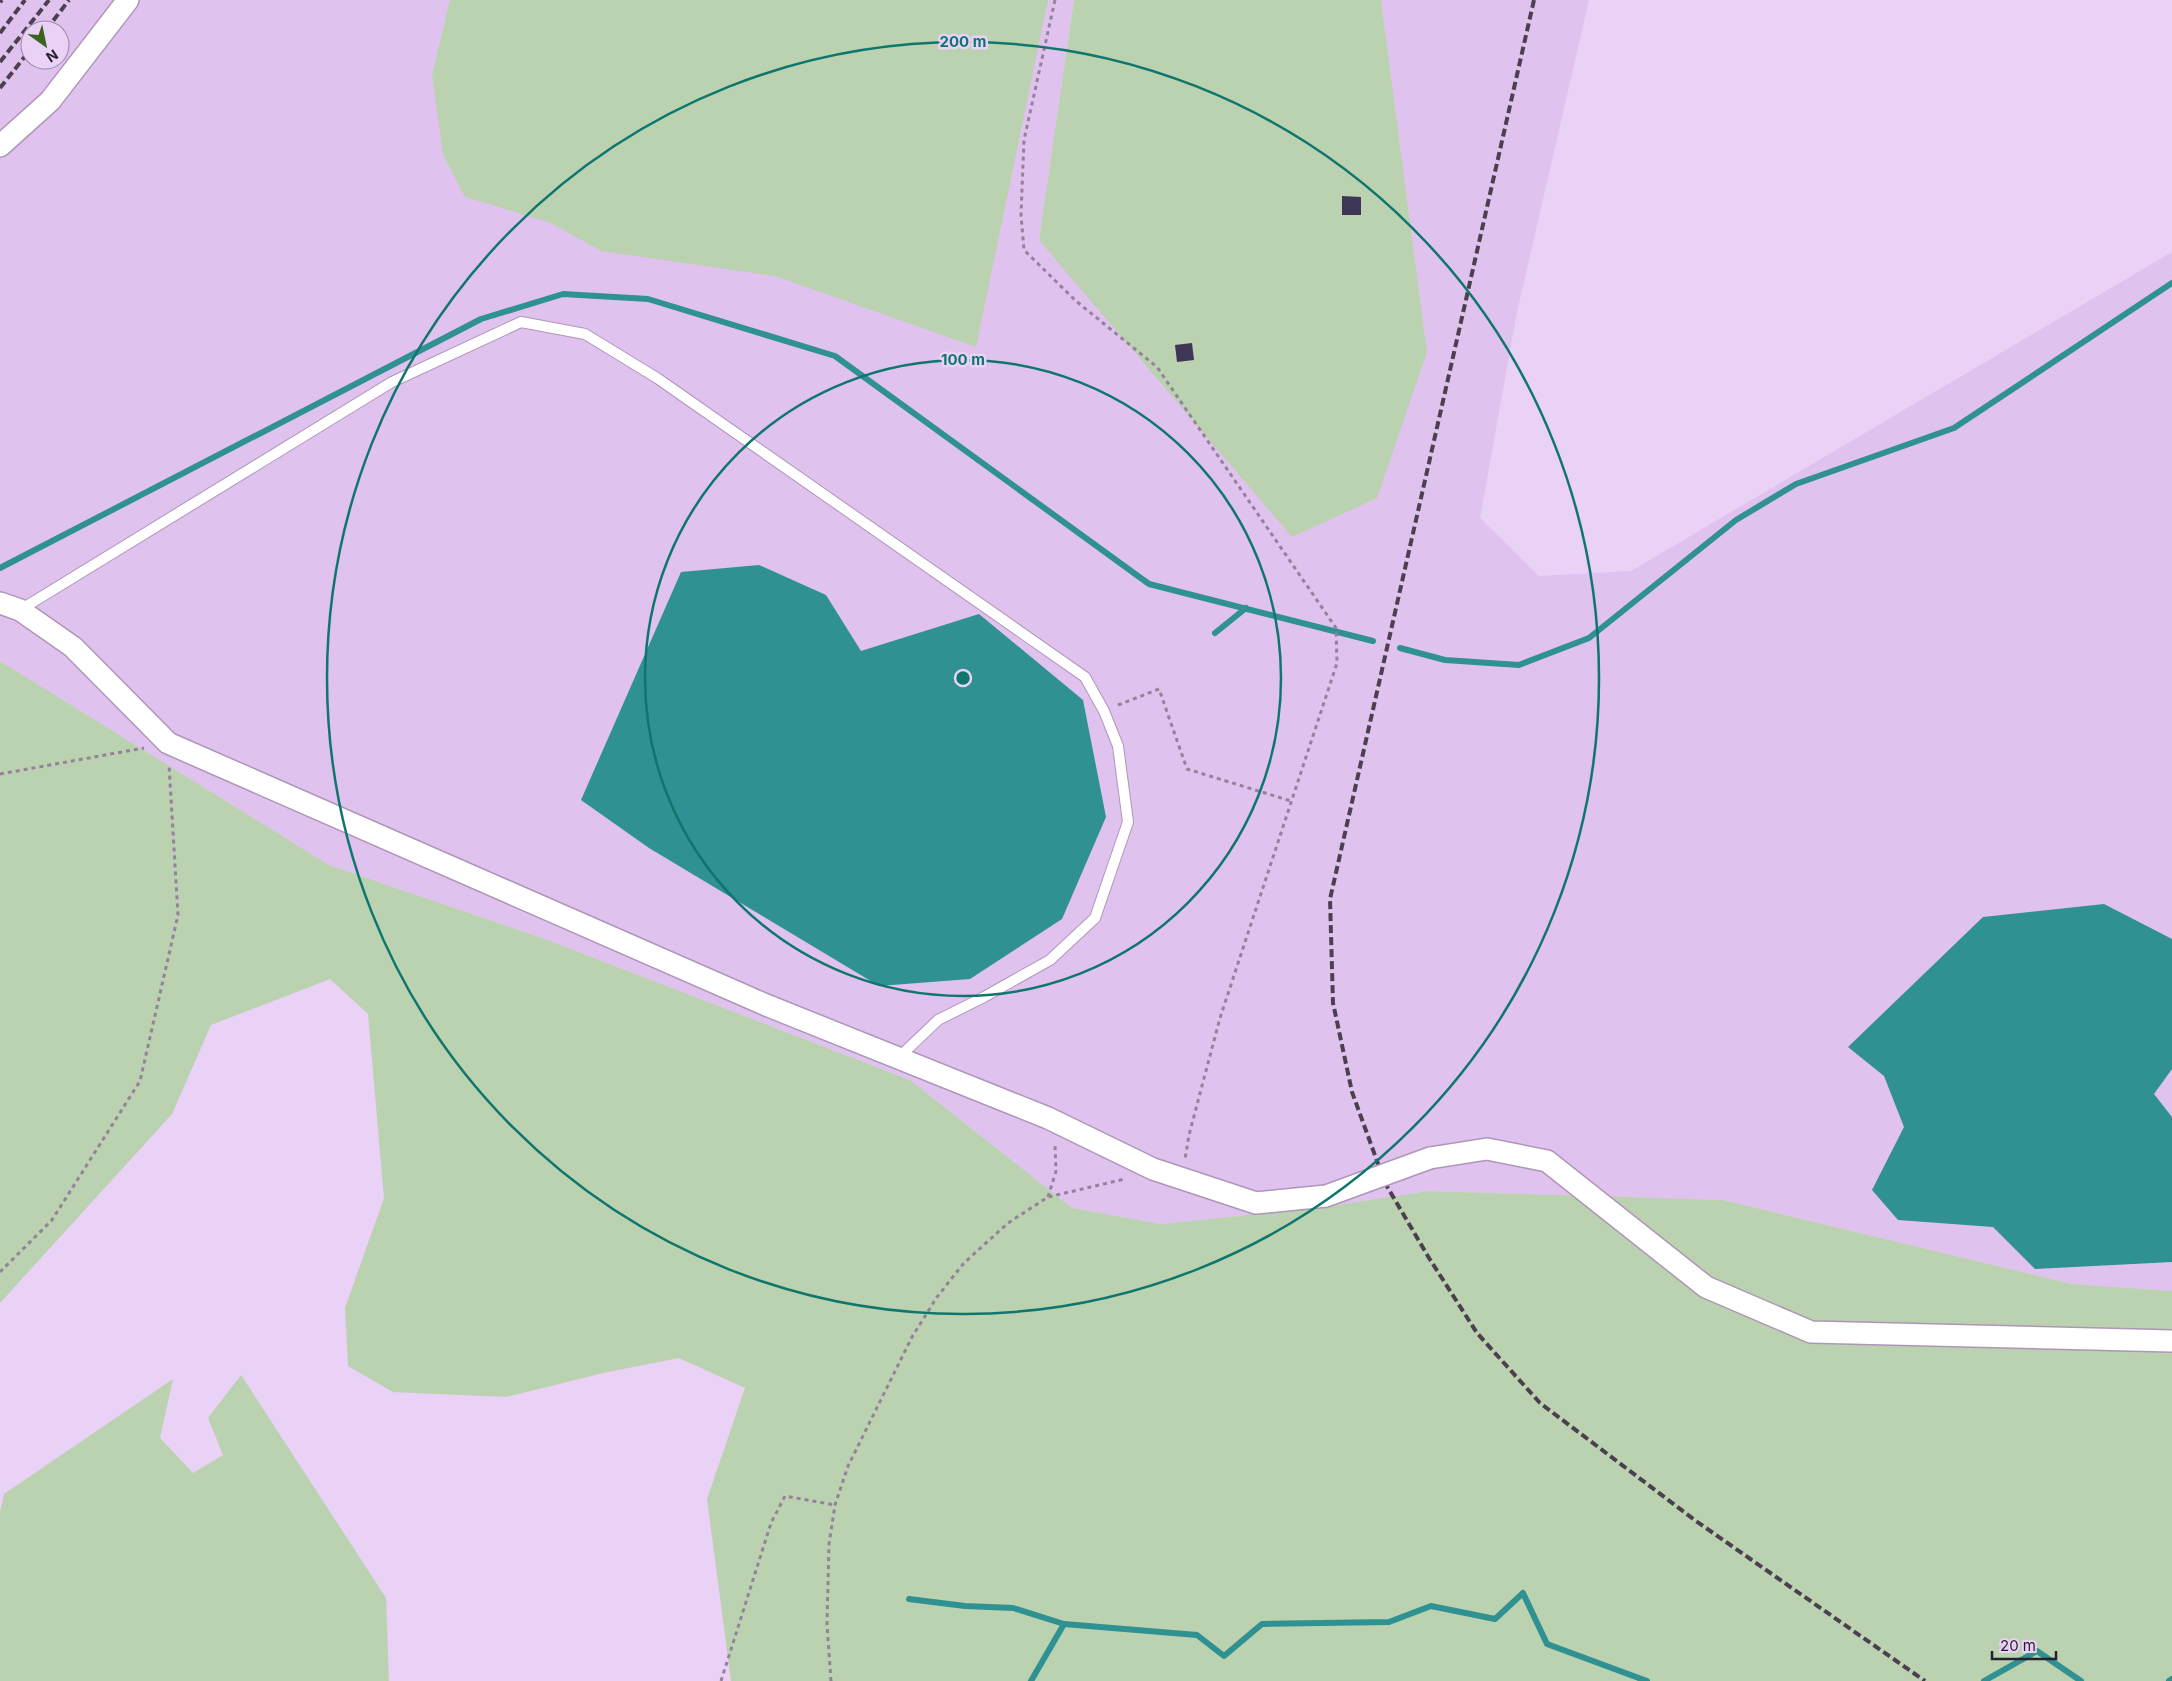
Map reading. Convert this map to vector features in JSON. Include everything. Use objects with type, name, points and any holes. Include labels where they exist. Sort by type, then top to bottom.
[{"type":"street","points":[[0,146],[50,102],[128,0]]},
{"type":"street","points":[[0,603],[20,610],[73,647],[168,743],[757,1002],[1048,1118],[1153,1168],[1256,1203],[1326,1196],[1430,1158],[1487,1149],[1547,1162],[1706,1287],[1811,1332],[2172,1341]]},
{"type":"lane","points":[[20,610],[392,382],[521,322],[585,334],[658,378],[1085,677],[1104,711],[1118,746],[1128,822],[1095,918],[1050,960],[938,1020],[898,1058]]},
{"type":"path","points":[[1054,0],[1024,140],[1022,215],[1024,250],[1076,301],[1156,367],[1336,628],[1337,663],[1220,1018],[1189,1135],[1183,1177]]},
{"type":"path","points":[[1104,711],[1159,688],[1187,769],[1291,801]]},
{"type":"path","points":[[0,774],[168,743],[178,915],[140,1081],[52,1220],[0,1272]]},
{"type":"path","points":[[1048,1118],[1056,1153],[1056,1171],[1048,1197]]},
{"type":"path","points":[[831,1681],[827,1624],[829,1544],[835,1505],[848,1466],[912,1337],[937,1297],[964,1263],[1008,1223],[1048,1197],[1136,1177],[1153,1168]]},
{"type":"path","points":[[721,1681],[771,1524],[785,1496],[835,1505]]},
{"type":"shaded area","points":[[0,0],[1074,0],[1039,240],[1427,352],[1381,0],[1589,0],[1517,312],[1480,518],[1539,576],[1631,571],[2172,252],[2172,1291],[2072,1284],[1723,1200],[1428,1191],[1324,1207],[1161,1224],[1072,1208],[910,1080],[545,939],[329,865],[0,661]]},
{"type":"shaded area","points":[[450,0],[1048,0],[976,347],[775,276],[601,251],[551,223],[465,197],[443,155],[432,75]]},
{"type":"shaded area","points":[[1074,0],[1381,0],[1427,352],[1377,498],[1292,537],[1039,240]]},
{"type":"shaded area","points":[[759,565],[826,595],[861,651],[979,614],[1083,700],[1106,817],[1062,919],[970,979],[879,986],[649,848],[581,800],[681,572]]},
{"type":"shaded area","points":[[0,661],[329,865],[545,939],[910,1080],[1072,1208],[1161,1224],[1324,1207],[1428,1191],[1723,1200],[2072,1284],[2172,1291],[2172,1681],[731,1681],[707,1499],[745,1388],[679,1358],[603,1373],[506,1397],[393,1392],[348,1366],[345,1308],[384,1198],[368,1014],[330,979],[211,1025],[172,1114],[0,1303]]},
{"type":"shaded area","points":[[2104,904],[2172,939],[2172,1069],[2154,1094],[2172,1117],[2172,1262],[2035,1269],[1993,1227],[1898,1220],[1872,1190],[1904,1127],[1884,1076],[1848,1047],[1983,917]]},
{"type":"shaded area","points":[[241,1375],[386,1598],[389,1681],[0,1681],[0,1512],[4,1494],[173,1379],[160,1438],[193,1473],[223,1455],[208,1418]]},
{"type":"building","points":[[1342,196],[1361,197],[1361,215],[1342,215]]},
{"type":"building","points":[[1192,343],[1194,360],[1177,362],[1175,345]]},
{"type":"waterway","points":[[1400,648],[1445,660],[1519,665],[1589,638],[1736,520],[1796,484],[1954,428],[2172,283]]},
{"type":"waterway","points":[[0,568],[481,319],[563,294],[648,299],[835,356],[1149,584],[1373,641]]},
{"type":"waterway","points":[[1215,633],[1246,608]]},
{"type":"waterway","points":[[1031,1681],[1064,1624],[1197,1635],[1224,1656],[1262,1624],[1389,1622],[1431,1606],[1495,1619],[1523,1593],[1547,1644],[1647,1681]]},
{"type":"waterway","points":[[909,1599],[965,1606],[1013,1608],[1064,1624]]},
{"type":"waterway","points":[[1984,1681],[2037,1651],[2081,1681]]},
{"type":"railway","points":[[0,33],[25,0]]},
{"type":"railway","points":[[0,62],[49,0]]},
{"type":"railway","points":[[54,20],[69,0]]},
{"type":"railway","points":[[1534,0],[1330,899],[1333,1003],[1352,1092],[1385,1183],[1429,1258],[1477,1333],[1540,1403],[1696,1521],[1925,1681]]},
{"type":"railway","points":[[0,88],[20,63]]}]
